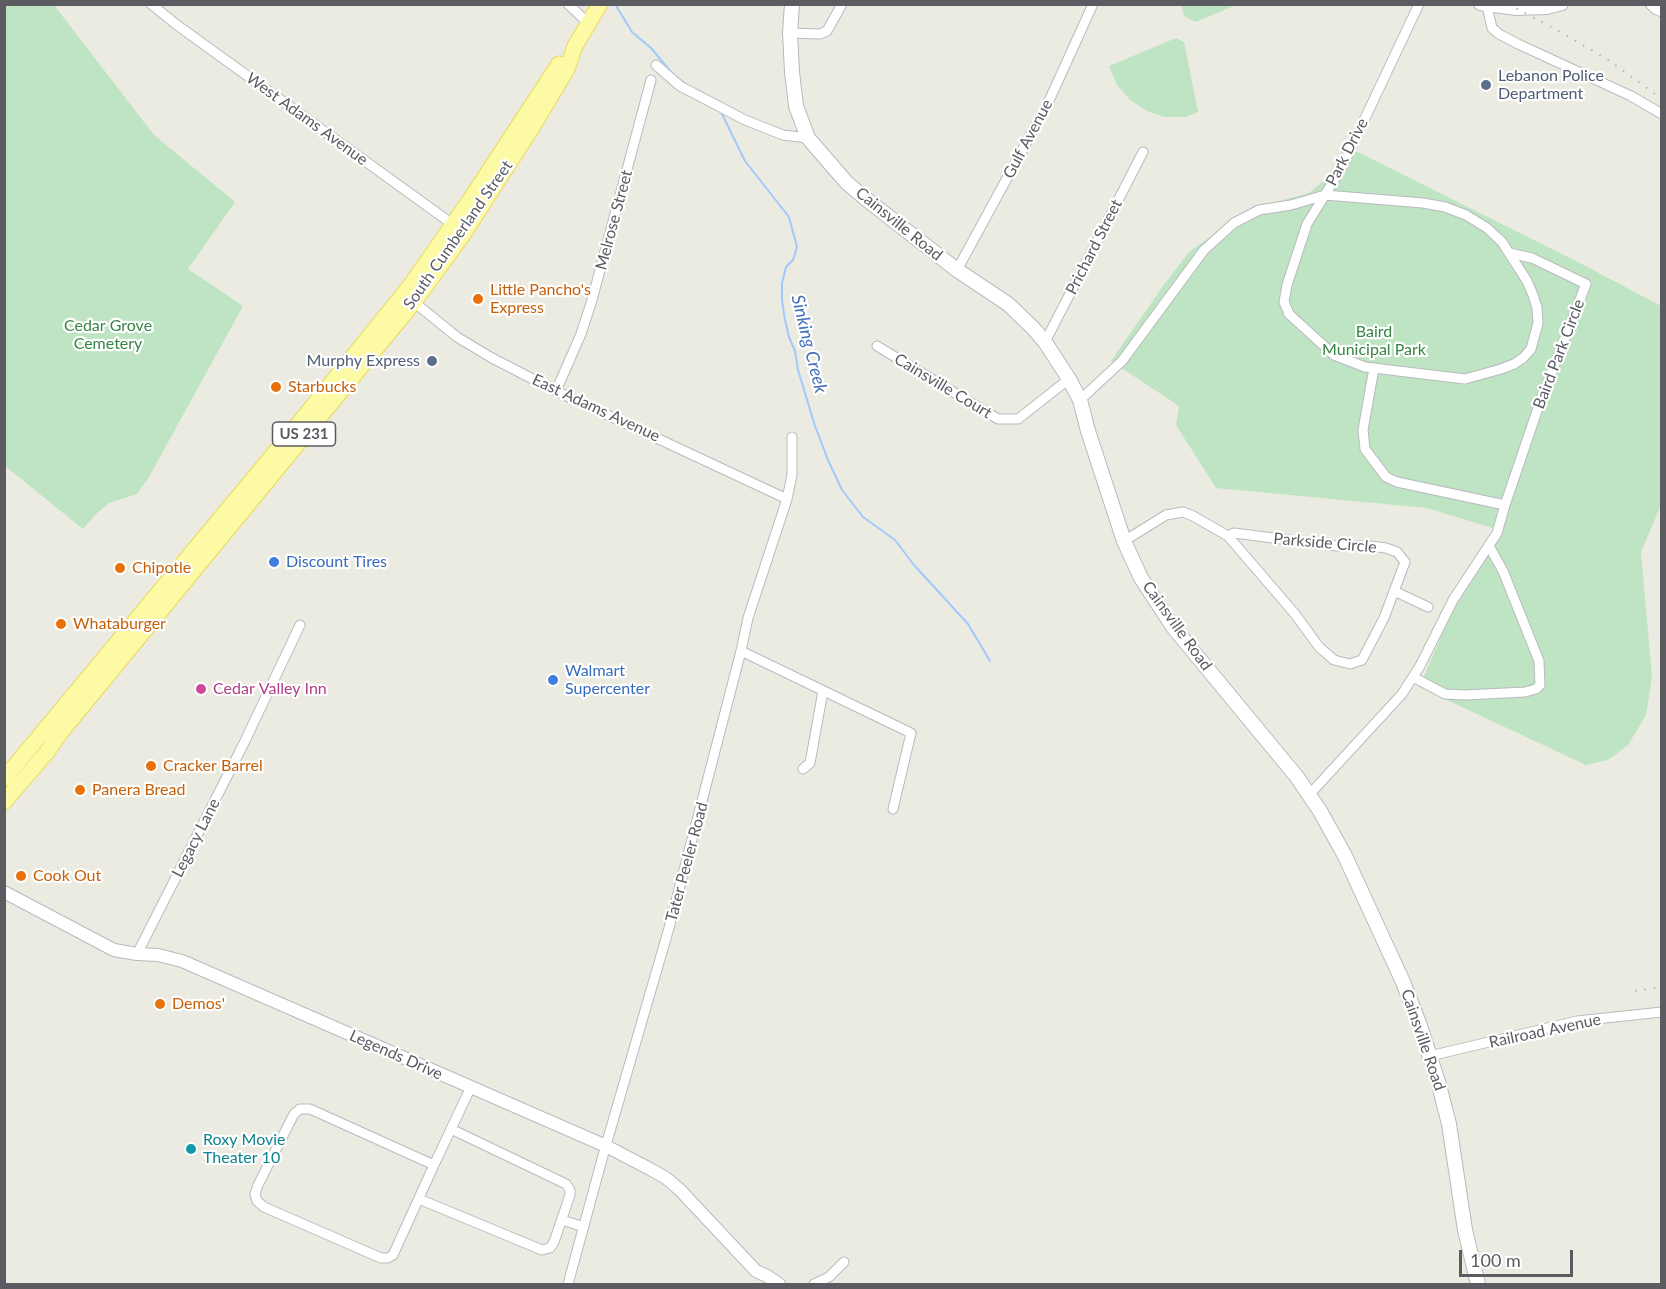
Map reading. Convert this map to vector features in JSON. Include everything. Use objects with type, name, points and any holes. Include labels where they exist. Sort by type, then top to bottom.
[{"type":"main road","name":"Cainsville Road","points":[[792,4],[790,33],[796,106],[808,138],[847,183],[957,270],[1008,304],[1045,342],[1080,400],[1124,541],[1141,578],[1173,627],[1270,742],[1310,795],[1345,856],[1383,936],[1430,1056],[1449,1124],[1465,1230],[1478,1284]]},
{"type":"main road","name":"South Cumberland Street","points":[[4,802],[414,302],[458,229],[538,117],[567,69],[575,46],[594,13]]},
{"type":"main road","name":"South Cumberland Street","points":[[4,779],[458,229]]},
{"type":"street","name":"West Adams Avenue","points":[[151,4],[458,229]]},
{"type":"street","points":[[790,33],[820,34],[827,31],[842,4]]},
{"type":"street","name":"Gulf Avenue","points":[[957,270],[1048,103],[1094,4]]},
{"type":"street","name":"Park Drive","points":[[1080,400],[1122,361],[1204,250],[1234,224],[1259,210],[1291,206],[1325,195],[1342,167],[1419,4]]},
{"type":"street","points":[[1562,4],[1547,8],[1516,9],[1484,5],[1492,28],[1499,34],[1631,96],[1662,114]]},
{"type":"street","points":[[1650,4],[1662,12]]},
{"type":"street","points":[[569,5],[594,13]]},
{"type":"street","points":[[656,65],[680,86],[745,120],[783,135],[808,138]]},
{"type":"street","name":"Melrose Street","points":[[556,391],[581,334],[592,300],[651,80]]},
{"type":"street","name":"Prichard Street","points":[[1045,342],[1143,152]]},
{"type":"street","name":"Baird Park Circle","points":[[1325,195],[1445,207],[1466,215],[1487,228],[1502,242],[1509,253],[1527,282],[1537,308],[1536,335],[1531,349],[1523,358],[1501,369],[1465,379],[1374,368],[1349,362],[1334,355],[1289,314],[1284,302],[1287,285],[1307,224],[1325,195]]},
{"type":"street","name":"Baird Park Circle","points":[[1310,795],[1402,694],[1420,666],[1453,600],[1497,533],[1539,405],[1586,284],[1532,258],[1509,253]]},
{"type":"street","name":"East Adams Avenue","points":[[414,302],[470,346],[556,391],[787,499]]},
{"type":"street","name":"Cainsville Court","points":[[877,346],[998,419],[1018,419],[1069,379]]},
{"type":"street","points":[[1374,368],[1363,430],[1364,440],[1365,449],[1386,477],[1397,482],[1505,505]]},
{"type":"street","name":"Tater Peeler Road","points":[[568,1284],[669,928],[748,618],[787,499],[792,475],[792,437]]},
{"type":"street","name":"Parkside Circle","points":[[1124,541],[1166,515],[1183,512],[1194,516],[1228,536],[1319,647],[1334,660],[1350,664],[1362,660],[1384,618],[1405,562],[1396,552],[1386,548],[1336,546],[1234,533],[1228,536]]},
{"type":"street","points":[[1413,677],[1445,694],[1525,692],[1536,689],[1540,685],[1539,661],[1503,571],[1489,546]]},
{"type":"street","points":[[1394,591],[1428,607]]},
{"type":"street","name":"Legacy Lane","points":[[137,954],[244,743],[300,625]]},
{"type":"street","points":[[741,651],[911,733],[893,809]]},
{"type":"street","points":[[803,769],[810,763],[823,691]]},
{"type":"street","name":"Legends Drive","points":[[4,892],[114,950],[158,955],[182,961],[606,1146],[666,1178],[754,1269],[779,1284]]},
{"type":"street","name":"Railroad Avenue","points":[[1430,1056],[1577,1021],[1662,1012]]},
{"type":"street","points":[[434,1165],[310,1109],[300,1109],[294,1114],[255,1194],[257,1201],[264,1207],[381,1258],[388,1258],[393,1255],[471,1087]]},
{"type":"street","points":[[419,1198],[542,1250],[550,1248],[554,1242],[570,1195],[566,1184],[451,1130]]},
{"type":"street","points":[[562,1220],[584,1227]]},
{"type":"street","points":[[814,1284],[823,1281],[841,1265],[832,1284]]},
{"type":"street","name":"Legends Drive","points":[[754,1269],[759,1284]]},
{"type":"green space","points":[[1181,4],[1236,5],[1195,22],[1184,16]]},
{"type":"green space","name":"Cedar Grove Cemetery","points":[[4,5],[54,5],[154,135],[235,202],[188,269],[243,306],[149,477],[137,494],[109,503],[83,529],[5,466]]},
{"type":"green space","points":[[1176,38],[1184,42],[1198,112],[1186,117],[1165,117],[1147,111],[1130,100],[1117,85],[1109,66]]},
{"type":"green space","name":"Baird Municipal Park","points":[[1343,149],[1358,152],[1661,306],[1661,505],[1641,552],[1652,677],[1646,715],[1628,745],[1608,760],[1586,765],[1419,687],[1451,614],[1502,531],[1427,508],[1216,488],[1176,425],[1179,406],[1111,361],[1189,252],[1242,214],[1309,193],[1326,179]]},
{"type":"waterway","name":"Sinking Creek","points":[[615,4],[632,32],[651,48],[671,72]]},
{"type":"waterway","name":"Sinking Creek","points":[[675,76],[687,85]]},
{"type":"waterway","name":"Sinking Creek","points":[[698,90],[708,96]]},
{"type":"waterway","name":"Sinking Creek","points":[[721,112],[745,161],[789,217],[797,247],[793,260],[786,267],[782,283],[785,320],[815,426],[842,490],[863,517],[895,540],[914,565],[968,624],[990,661]]},
{"type":"railway","points":[[1508,4],[1607,59],[1662,99]]},
{"type":"railway","points":[[1635,991],[1662,987]]},
{"type":"place","name":"Lebanon Police Department","points":[[1486,85]]},
{"type":"place","name":"Little Pancho's Express","points":[[478,299]]},
{"type":"place","name":"Murphy Express","points":[[432,361]]},
{"type":"place","name":"Starbucks","points":[[276,387]]},
{"type":"place","name":"Discount Tires","points":[[274,562]]},
{"type":"place","name":"Chipotle","points":[[120,568]]},
{"type":"place","name":"Whataburger","points":[[61,624]]},
{"type":"place","name":"Walmart Supercenter","points":[[553,680]]},
{"type":"place","name":"Cedar Valley Inn","points":[[201,689]]},
{"type":"place","name":"Cracker Barrel","points":[[151,766]]},
{"type":"place","name":"Panera Bread","points":[[80,790]]},
{"type":"place","name":"Cook Out","points":[[21,876]]},
{"type":"place","name":"Demos'","points":[[160,1004]]},
{"type":"place","name":"Roxy Movie Theater 10","points":[[191,1149]]}]
